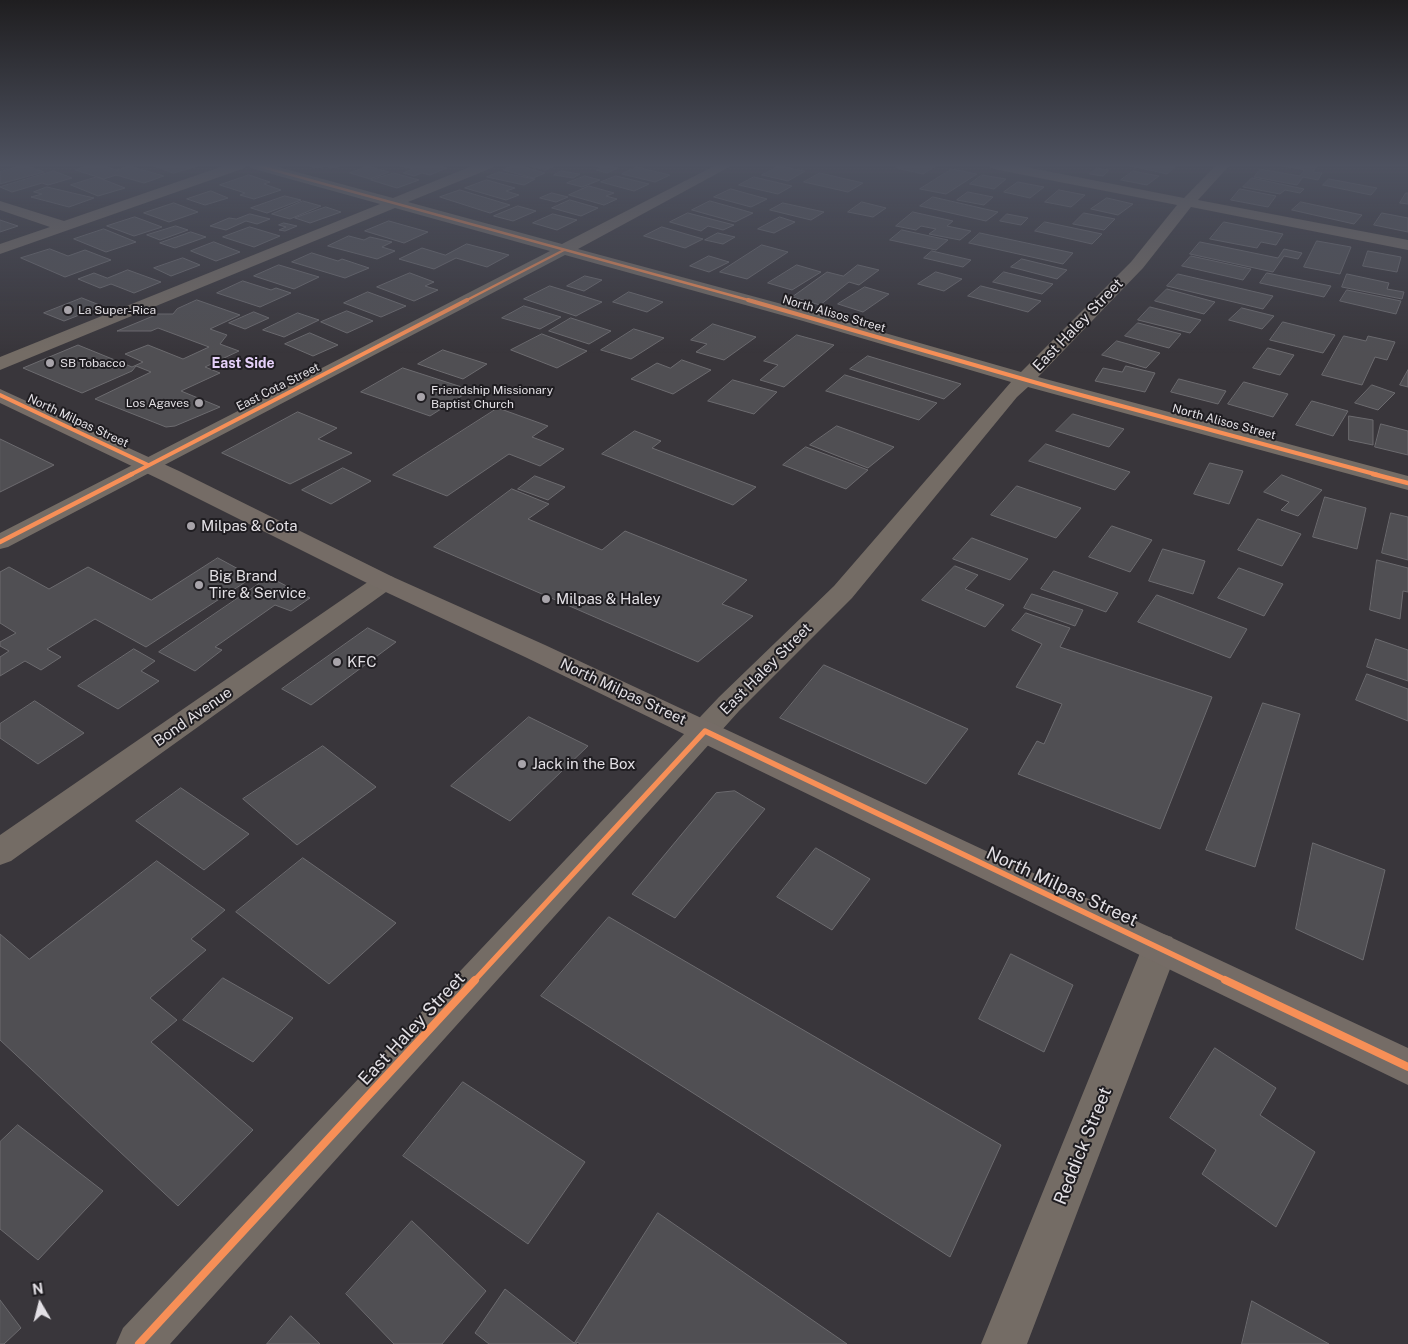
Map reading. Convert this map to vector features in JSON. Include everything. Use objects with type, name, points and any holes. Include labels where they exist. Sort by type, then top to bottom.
[{"type":"main road","name":"North Milpas Street","points":[[0,395],[384,582],[705,731],[1408,1067]]},
{"type":"street","points":[[0,249],[64,228]]},
{"type":"street","points":[[0,364],[334,228]]},
{"type":"street","name":"North Alisos Street","points":[[483,228],[1025,379],[1408,483]]},
{"type":"street","name":"East Cota Street","points":[[0,542],[607,228]]},
{"type":"street","name":"East Haley Street","points":[[139,1344],[705,731],[843,592],[1010,393],[1137,265],[1166,228]]},
{"type":"street","points":[[1317,228],[1408,245]]},
{"type":"street","name":"Bond Avenue","points":[[0,852],[384,582]]},
{"type":"street","name":"Reddick Street","points":[[1004,1344],[1160,948]]},
{"type":"building","points":[[0,228],[13,228],[0,232]]},
{"type":"building","points":[[112,228],[160,228],[134,236]]},
{"type":"building","points":[[170,228],[188,230],[160,240],[147,235]]},
{"type":"building","points":[[217,228],[231,228],[226,230]]},
{"type":"building","points":[[248,228],[280,236],[254,247],[223,237]]},
{"type":"building","points":[[284,228],[293,228],[285,231],[279,230]]},
{"type":"building","points":[[373,228],[413,228],[428,232],[404,243],[365,231]]},
{"type":"building","points":[[664,228],[703,239],[685,248],[644,236]]},
{"type":"building","points":[[690,228],[706,228],[701,231]]},
{"type":"building","points":[[760,228],[784,228],[774,233],[758,229]]},
{"type":"building","points":[[905,228],[919,228],[916,230]]},
{"type":"building","points":[[930,228],[955,228],[971,231],[960,240],[929,234],[936,229]]},
{"type":"building","points":[[1039,228],[1072,228],[1102,234],[1092,244],[1035,231]]},
{"type":"building","points":[[1092,228],[1106,228],[1104,230]]},
{"type":"building","points":[[1219,228],[1252,228],[1283,234],[1276,245],[1261,242],[1257,248],[1210,239]]},
{"type":"building","points":[[1387,228],[1408,228],[1408,232]]},
{"type":"building","points":[[104,229],[136,242],[106,252],[74,239]]},
{"type":"building","points":[[902,230],[948,240],[936,250],[890,240]]},
{"type":"building","points":[[191,232],[206,237],[175,248],[160,243]]},
{"type":"building","points":[[718,233],[735,237],[723,244],[705,240]]},
{"type":"building","points":[[980,233],[1073,253],[1063,264],[969,243]]},
{"type":"building","points":[[349,236],[364,240],[370,237],[392,242],[382,247],[395,251],[377,259],[328,246]]},
{"type":"building","points":[[1317,241],[1351,247],[1340,274],[1304,267]]},
{"type":"building","points":[[214,242],[240,252],[216,261],[191,251]]},
{"type":"building","points":[[1200,242],[1278,258],[1284,249],[1302,253],[1298,259],[1284,256],[1273,272],[1190,254]]},
{"type":"building","points":[[467,244],[509,255],[487,267],[456,258],[434,269],[399,259],[422,248],[445,255]]},
{"type":"building","points":[[762,245],[788,252],[747,279],[720,272]]},
{"type":"building","points":[[50,249],[68,256],[85,250],[111,260],[65,277],[21,258]]},
{"type":"building","points":[[932,251],[971,260],[963,267],[924,258]]},
{"type":"building","points":[[1368,251],[1401,257],[1397,272],[1363,266]]},
{"type":"building","points":[[312,253],[338,261],[342,259],[369,268],[345,278],[292,262]]},
{"type":"building","points":[[709,256],[729,262],[709,272],[690,266]]},
{"type":"building","points":[[1191,256],[1251,269],[1243,280],[1182,266]]},
{"type":"building","points":[[183,258],[200,265],[171,276],[154,268]]},
{"type":"building","points":[[1022,259],[1067,270],[1057,279],[1011,267]]},
{"type":"building","points":[[279,265],[319,277],[294,289],[254,276]]},
{"type":"building","points":[[797,265],[821,272],[792,290],[768,283]]},
{"type":"building","points":[[858,265],[879,270],[859,285],[849,282],[820,305],[792,297],[827,272],[843,276]]},
{"type":"building","points":[[128,270],[161,282],[134,293],[111,284],[100,288],[78,279],[94,273],[107,278]]},
{"type":"building","points":[[936,272],[962,279],[944,291],[918,284]]},
{"type":"building","points":[[1004,272],[1053,284],[1042,294],[993,282]]},
{"type":"building","points":[[410,273],[434,282],[425,286],[438,290],[414,301],[377,287]]},
{"type":"building","points":[[1267,273],[1331,286],[1324,297],[1260,283]]},
{"type":"building","points":[[1178,274],[1273,296],[1263,309],[1167,286]]},
{"type":"building","points":[[1347,274],[1389,283],[1387,289],[1404,292],[1402,299],[1342,287]]},
{"type":"building","points":[[585,276],[602,280],[584,291],[567,286]]},
{"type":"building","points":[[243,281],[271,290],[276,288],[291,293],[260,307],[217,293]]},
{"type":"building","points":[[550,286],[602,302],[576,316],[524,299]]},
{"type":"building","points":[[981,286],[1041,301],[1028,312],[968,296]]},
{"type":"building","points":[[865,287],[889,294],[863,312],[838,304]]},
{"type":"building","points":[[1167,289],[1215,302],[1204,314],[1155,301]]},
{"type":"building","points":[[1347,290],[1401,301],[1396,314],[1340,301]]},
{"type":"building","points":[[368,292],[406,306],[381,317],[344,303]]},
{"type":"building","points":[[629,292],[663,302],[647,312],[613,302]]},
{"type":"building","points":[[82,298],[102,306],[64,321],[44,313]]},
{"type":"building","points":[[197,300],[240,315],[210,329],[227,335],[220,344],[239,351],[205,367],[220,373],[181,391],[220,407],[175,426],[166,427],[95,399],[151,372],[136,366],[132,371],[82,393],[23,368],[78,345],[132,367],[143,362],[125,354],[148,345],[183,359],[209,347],[158,328],[151,331],[117,331],[158,314],[173,314],[177,309]]},
{"type":"building","points":[[524,306],[561,317],[540,329],[502,318]]},
{"type":"building","points":[[1150,307],[1201,320],[1190,333],[1138,320]]},
{"type":"building","points":[[1242,308],[1274,316],[1262,329],[1229,320]]},
{"type":"building","points":[[347,311],[373,321],[347,333],[321,322]]},
{"type":"building","points":[[254,312],[269,318],[245,329],[229,323]]},
{"type":"building","points":[[298,313],[319,320],[284,337],[263,330]]},
{"type":"building","points":[[571,318],[611,331],[589,344],[549,331]]},
{"type":"building","points":[[1283,322],[1335,335],[1323,353],[1270,340]]},
{"type":"building","points":[[1138,323],[1181,334],[1169,348],[1125,336]]},
{"type":"building","points":[[713,324],[756,337],[724,360],[696,352],[707,344],[691,340]]},
{"type":"building","points":[[634,329],[664,338],[631,359],[601,350]]},
{"type":"building","points":[[310,333],[338,345],[313,356],[285,344]]},
{"type":"building","points":[[542,334],[587,351],[557,368],[511,350]]},
{"type":"building","points":[[797,335],[834,345],[784,387],[760,380],[778,365],[764,361]]},
{"type":"building","points":[[1344,336],[1366,341],[1368,336],[1395,342],[1387,360],[1375,357],[1362,385],[1322,375]]},
{"type":"building","points":[[1117,341],[1160,353],[1146,368],[1102,355]]},
{"type":"building","points":[[1268,348],[1294,355],[1280,375],[1253,368]]},
{"type":"building","points":[[443,350],[487,364],[463,379],[418,364]]},
{"type":"building","points":[[868,356],[961,384],[944,399],[850,369]]},
{"type":"building","points":[[682,360],[711,370],[673,394],[631,379],[657,363],[670,368]]},
{"type":"building","points":[[1126,366],[1155,373],[1145,392],[1095,381],[1103,368],[1122,372]]},
{"type":"building","points":[[403,368],[471,390],[430,416],[361,392]]},
{"type":"building","points":[[1408,370],[1408,387],[1400,385]]},
{"type":"building","points":[[845,375],[937,403],[919,420],[826,391]]},
{"type":"building","points":[[1179,379],[1226,391],[1218,404],[1171,392]]},
{"type":"building","points":[[733,380],[777,392],[754,414],[708,401]]},
{"type":"building","points":[[1244,382],[1288,394],[1273,417],[1228,404]]},
{"type":"building","points":[[1372,385],[1395,393],[1378,410],[1355,403]]},
{"type":"building","points":[[1312,401],[1348,411],[1333,436],[1296,425]]},
{"type":"building","points":[[498,408],[548,426],[532,437],[564,449],[540,466],[509,454],[447,496],[393,475]]},
{"type":"building","points":[[298,412],[337,428],[318,439],[352,453],[290,484],[222,453]]},
{"type":"building","points":[[1073,414],[1124,429],[1109,447],[1056,431]]},
{"type":"building","points":[[1349,416],[1373,420],[1373,445],[1349,440]]},
{"type":"building","points":[[1381,424],[1408,431],[1408,455],[1375,447]]},
{"type":"building","points":[[837,426],[894,447],[868,468],[810,445]]},
{"type":"building","points":[[635,431],[661,441],[652,448],[756,487],[733,505],[602,454]]},
{"type":"building","points":[[0,439],[54,465],[0,492]]},
{"type":"building","points":[[1046,444],[1130,472],[1115,490],[1029,461]]},
{"type":"building","points":[[806,447],[868,470],[846,489],[783,465]]},
{"type":"building","points":[[1210,463],[1243,471],[1229,504],[1194,494]]},
{"type":"building","points":[[343,468],[371,481],[331,504],[302,490]]},
{"type":"building","points":[[1282,475],[1322,490],[1298,516],[1281,510],[1289,502],[1264,492]]},
{"type":"building","points":[[535,476],[565,487],[548,500],[518,489]]},
{"type":"building","points":[[1017,486],[1081,508],[1056,538],[991,515]]},
{"type":"building","points":[[512,489],[549,504],[528,519],[602,550],[625,531],[747,580],[722,604],[753,616],[698,662],[434,547]]},
{"type":"building","points":[[1325,497],[1366,508],[1357,549],[1313,537]]},
{"type":"building","points":[[1391,513],[1408,517],[1408,560],[1382,553]]},
{"type":"building","points":[[1258,519],[1301,534],[1282,566],[1238,550]]},
{"type":"building","points":[[1112,526],[1152,540],[1130,572],[1089,557]]},
{"type":"building","points":[[972,538],[1028,559],[1010,580],[953,559]]},
{"type":"building","points":[[1163,549],[1205,561],[1193,594],[1149,581]]},
{"type":"building","points":[[218,558],[253,577],[146,647],[95,619],[47,649],[61,657],[41,670],[25,661],[0,676],[0,657],[9,651],[0,646],[0,642],[16,633],[0,623],[0,572],[9,567],[49,589],[88,567],[151,600]]},
{"type":"building","points":[[1377,560],[1408,568],[1408,592],[1403,591],[1400,619],[1370,610]]},
{"type":"building","points":[[955,566],[978,575],[965,589],[1004,605],[985,627],[922,600]]},
{"type":"building","points":[[1239,568],[1283,584],[1264,616],[1218,598]]},
{"type":"building","points":[[1054,571],[1118,593],[1106,612],[1041,589]]},
{"type":"building","points":[[269,577],[310,598],[291,611],[275,605],[215,647],[222,650],[195,671],[159,652]]},
{"type":"building","points":[[1032,594],[1083,610],[1075,626],[1024,608]]},
{"type":"building","points":[[1157,595],[1247,629],[1230,658],[1138,622]]},
{"type":"building","points":[[1026,613],[1070,628],[1060,647],[1212,697],[1160,829],[1018,774],[1037,741],[1044,744],[1062,704],[1016,687],[1042,644],[1012,630]]},
{"type":"building","points":[[368,628],[396,642],[311,705],[282,689]]},
{"type":"building","points":[[1376,639],[1408,650],[1408,681],[1367,667]]},
{"type":"building","points":[[134,649],[155,661],[141,671],[159,681],[118,709],[78,686]]},
{"type":"building","points":[[824,665],[968,729],[926,784],[780,718]]},
{"type":"building","points":[[1367,674],[1408,689],[1408,721],[1356,700]]},
{"type":"building","points":[[35,701],[84,733],[38,764],[0,738],[0,724]]},
{"type":"building","points":[[1263,703],[1300,714],[1255,867],[1206,850]]},
{"type":"building","points":[[529,717],[588,746],[510,821],[451,786]]},
{"type":"building","points":[[323,746],[376,787],[297,845],[243,799]]},
{"type":"building","points":[[181,788],[249,834],[204,870],[136,821]]},
{"type":"building","points":[[735,791],[765,809],[675,918],[632,894],[716,793]]},
{"type":"building","points":[[1313,843],[1385,870],[1363,960],[1296,929]]},
{"type":"building","points":[[816,848],[870,879],[832,930],[777,897]]},
{"type":"building","points":[[303,858],[396,923],[329,984],[236,912]]},
{"type":"building","points":[[157,861],[225,910],[191,939],[206,950],[150,998],[177,1020],[151,1042],[253,1130],[178,1206],[0,1040],[0,934],[29,959]]},
{"type":"building","points":[[609,917],[1001,1145],[950,1257],[541,996]]},
{"type":"building","points":[[1011,954],[1073,985],[1044,1052],[979,1019]]},
{"type":"building","points":[[223,978],[293,1018],[253,1062],[183,1020]]},
{"type":"building","points":[[1215,1048],[1276,1088],[1260,1115],[1315,1152],[1276,1227],[1202,1174],[1216,1150],[1170,1118]]},
{"type":"building","points":[[463,1082],[585,1162],[528,1244],[403,1156]]},
{"type":"building","points":[[18,1125],[103,1191],[38,1260],[0,1229],[0,1142]]},
{"type":"building","points":[[658,1213],[847,1344],[580,1344],[577,1342],[576,1344],[489,1344],[475,1333],[505,1289],[574,1343]]},
{"type":"building","points":[[412,1221],[486,1291],[442,1344],[394,1344],[346,1294]]},
{"type":"building","points":[[0,1300],[21,1328],[4,1344],[0,1344]]},
{"type":"building","points":[[1252,1301],[1329,1344],[1242,1344]]},
{"type":"building","points":[[291,1316],[320,1344],[267,1344]]},
{"type":"cycle path","points":[[484,228],[809,317],[1051,387],[1408,483]]},
{"type":"cycle path","points":[[0,542],[564,250]]},
{"type":"cycle path","points":[[0,395],[148,465]]},
{"type":"cycle path","points":[[139,1344],[705,731],[1408,1067]]},
{"type":"place","name":"La Super-Rica","points":[[68,310]]},
{"type":"place","name":"SB Tobacco","points":[[50,363]]},
{"type":"place","name":"Friendship Missionary Baptist Church","points":[[421,397]]},
{"type":"place","name":"Los Agaves","points":[[199,403]]},
{"type":"place","name":"Milpas & Cota","points":[[191,526]]},
{"type":"place","name":"Big Brand Tire & Service","points":[[199,585]]},
{"type":"place","name":"Milpas & Haley","points":[[546,599]]},
{"type":"place","name":"KFC","points":[[337,662]]},
{"type":"place","name":"Jack in the Box","points":[[522,764]]},
{"type":"district","name":"East Side","points":[[243,364]]}]
